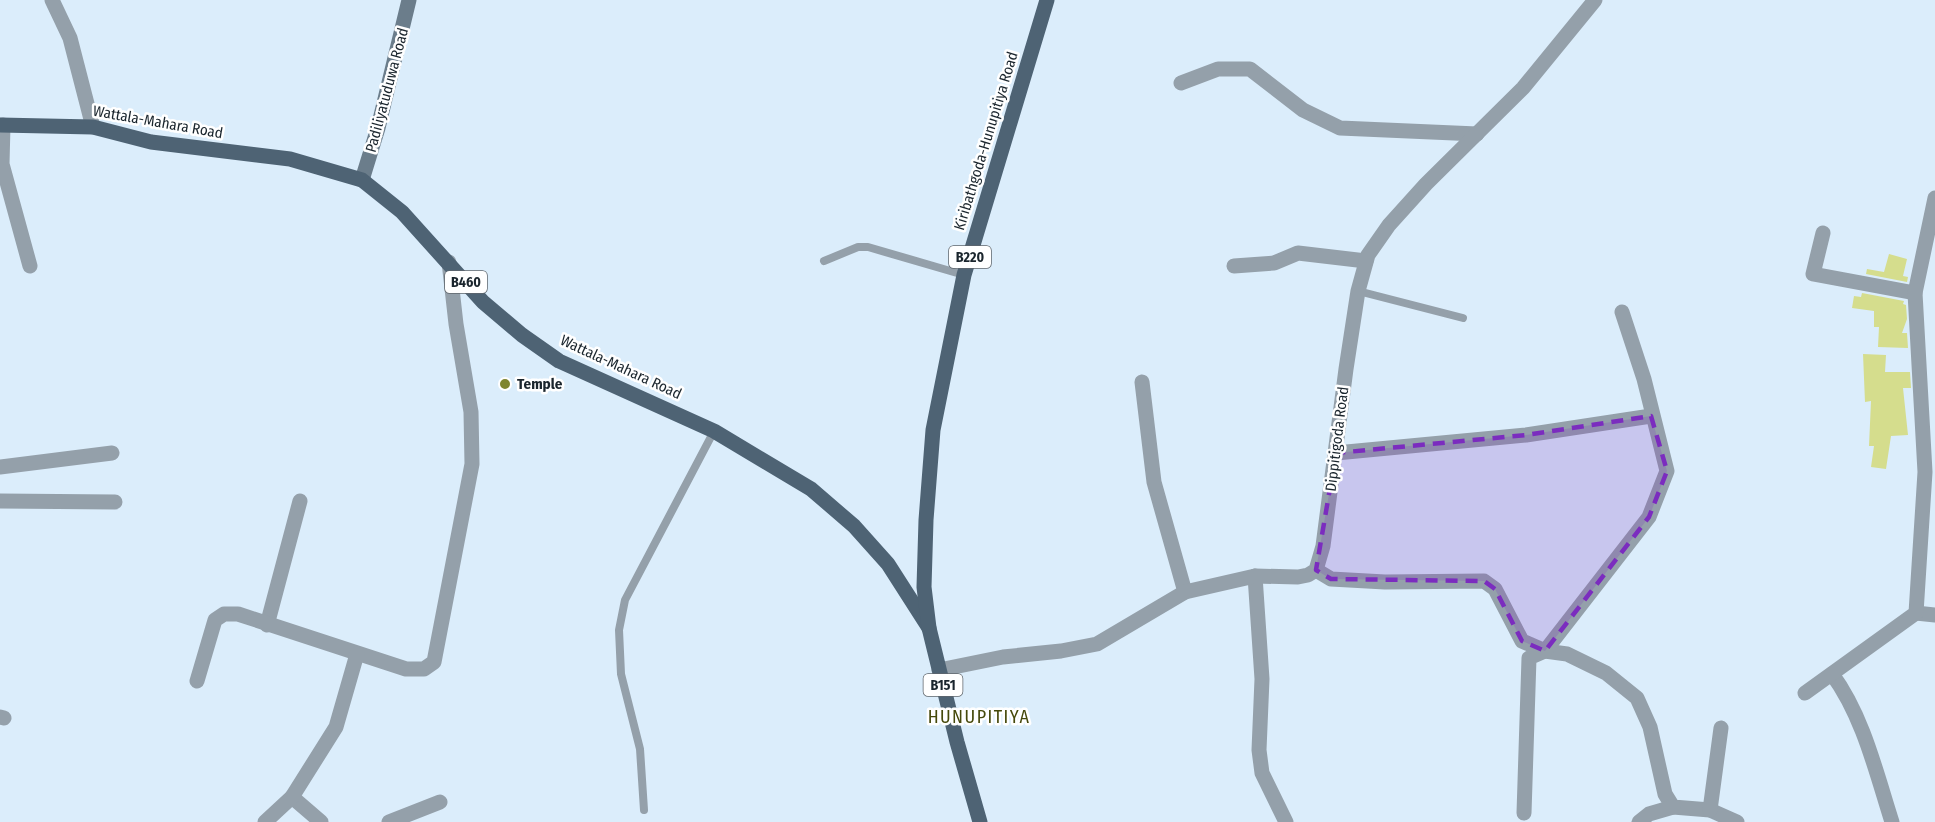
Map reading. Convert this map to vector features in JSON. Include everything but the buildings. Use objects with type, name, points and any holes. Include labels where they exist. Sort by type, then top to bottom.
[{"type":"main road","name":"Kiribathgoda-Hunupitiya Road","points":[[980,822],[939,670],[929,628],[924,587],[926,520],[933,430],[964,275],[1047,0]]},
{"type":"main road","name":"Wattala-Mahara Road","points":[[2,125],[93,127],[151,142],[290,159],[362,180],[402,212],[483,302],[522,336],[559,361],[714,431],[811,489],[854,526],[888,564],[929,628]]},
{"type":"street","points":[[52,0],[70,38],[93,127]]},
{"type":"street","name":"Padiliyatuduwa Road","points":[[362,180],[378,128],[409,0]]},
{"type":"street","name":"Dippitigoda Road","points":[[1316,570],[1323,546],[1358,291],[1368,255],[1389,225],[1426,184],[1523,88],[1595,0]]},
{"type":"street","points":[[1181,83],[1218,69],[1250,69],[1303,110],[1340,128],[1477,134]]},
{"type":"street","points":[[2,125],[2,164],[30,266]]},
{"type":"street","points":[[1916,613],[1925,472],[1915,293],[1935,198]]},
{"type":"street","points":[[1823,233],[1813,274],[1915,293]]},
{"type":"street","points":[[1234,266],[1274,263],[1298,253],[1366,261]]},
{"type":"street","points":[[197,681],[215,620],[224,614],[238,614],[406,669],[424,669],[434,662],[472,464],[471,412],[456,324],[449,262]]},
{"type":"street","points":[[1524,813],[1529,658],[1545,651],[1649,517],[1667,471],[1660,439],[1651,416],[1644,379],[1622,312]]},
{"type":"street","points":[[1142,382],[1154,482],[1185,592]]},
{"type":"street","points":[[1336,453],[1526,435],[1651,416]]},
{"type":"street","points":[[0,467],[112,453]]},
{"type":"street","points":[[0,501],[116,502]]},
{"type":"street","points":[[267,625],[300,501]]},
{"type":"street","points":[[939,670],[1003,657],[1061,651],[1097,644],[1185,592],[1255,576],[1298,577],[1316,570],[1331,579],[1395,582],[1484,581],[1495,590],[1522,641],[1545,651],[1567,654],[1606,673],[1637,698],[1650,728],[1665,794],[1672,807]]},
{"type":"street","points":[[1255,576],[1262,679],[1259,750],[1262,773],[1286,822]]},
{"type":"street","points":[[1805,693],[1916,613],[1935,615]]},
{"type":"street","points":[[265,822],[292,797],[336,727],[357,654]]},
{"type":"street","points":[[1832,674],[1845,692],[1872,757],[1892,822]]},
{"type":"street","points":[[1710,810],[1721,728]]},
{"type":"street","points":[[292,797],[321,822]]},
{"type":"street","points":[[389,822],[440,802]]},
{"type":"street","points":[[1639,822],[1649,814],[1672,807],[1710,810],[1737,822]]},
{"type":"lane","points":[[824,261],[858,247],[868,247],[964,275]]},
{"type":"lane","points":[[1358,291],[1463,318]]},
{"type":"lane","points":[[644,810],[639,749],[621,674],[619,630],[625,600],[714,431]]},
{"type":"highlighted area","points":[[1651,416],[1667,471],[1649,517],[1545,651],[1522,641],[1495,589],[1484,581],[1331,579],[1316,570],[1336,453],[1526,435]]},
{"type":"place","name":"Temple","points":[[505,384]]},
{"type":"district","name":"HUNUPITIYA","points":[[979,717]]}]
